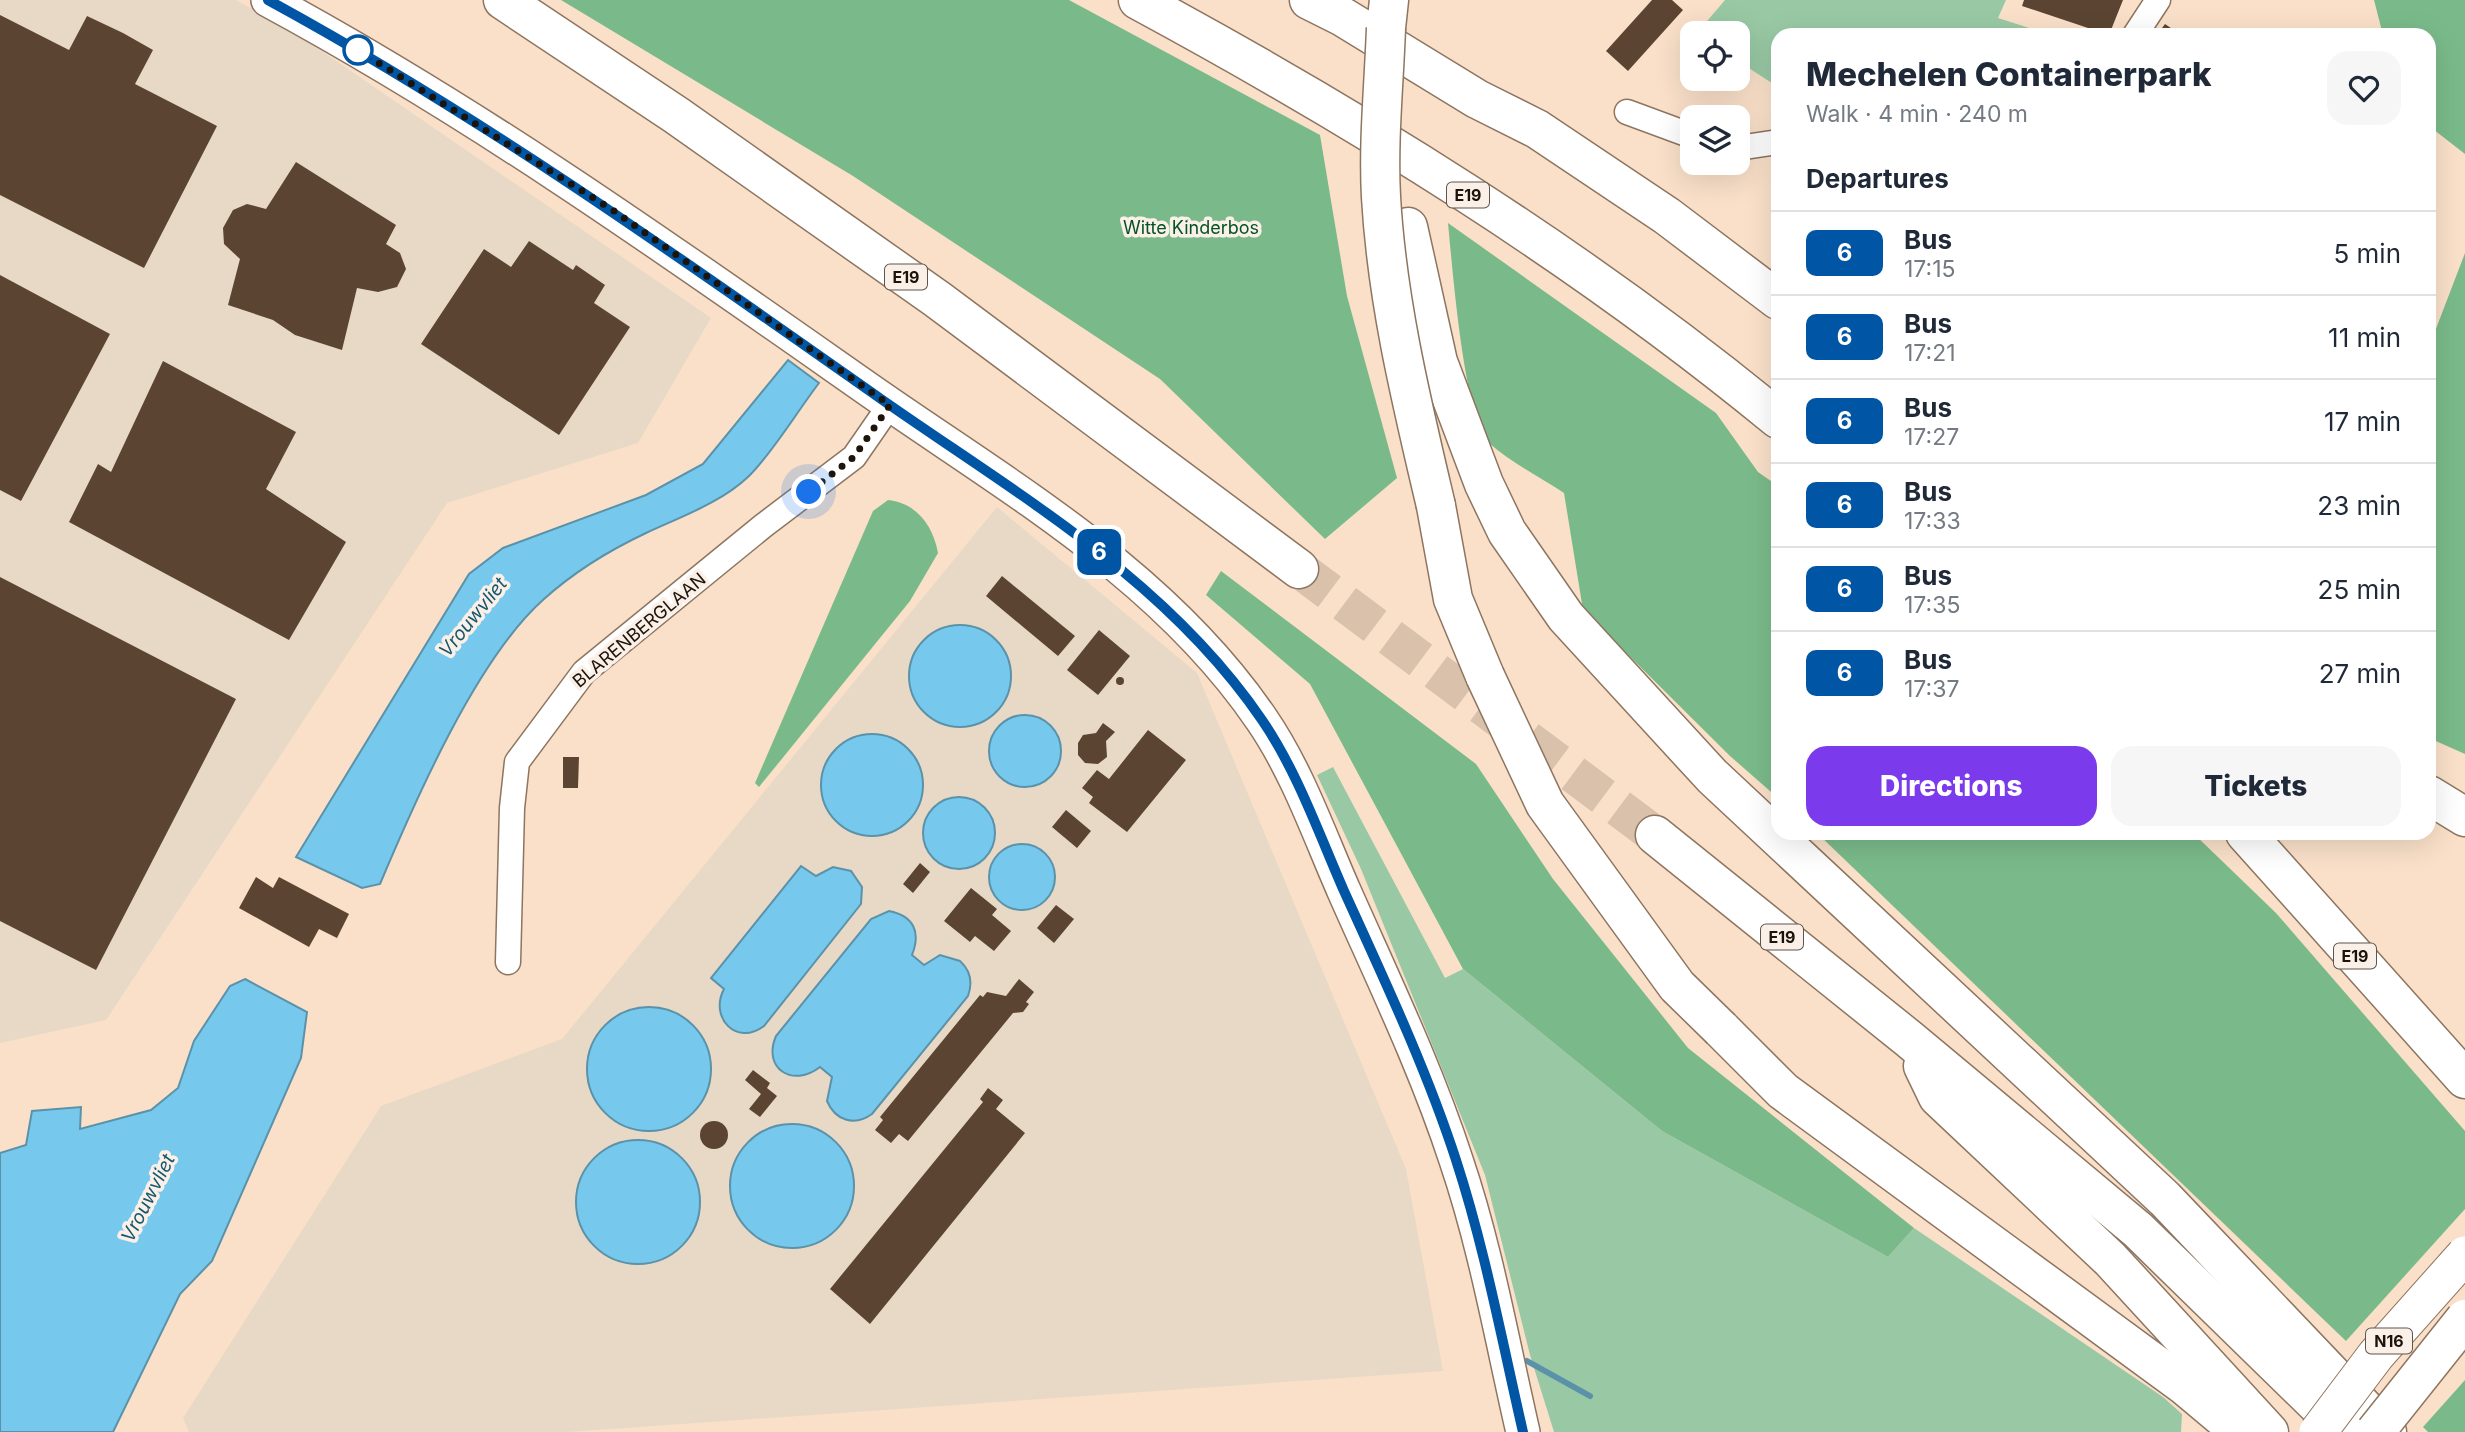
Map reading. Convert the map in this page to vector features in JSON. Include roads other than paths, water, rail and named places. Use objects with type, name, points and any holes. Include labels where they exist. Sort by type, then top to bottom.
[{"type":"highway","name":"E19","points":[[503,0],[676,115],[937,299],[1299,569]]},
{"type":"highway","name":"E19","points":[[1138,0],[1300,90],[1533,236],[1771,414]]},
{"type":"highway","points":[[1309,0],[1343,17],[1477,99],[1537,129],[1667,216],[1771,295]]},
{"type":"highway","points":[[1388,14],[1381,196],[1402,364],[1436,506],[1453,599],[1485,676],[1545,804],[1677,986],[1783,1091],[2185,1386],[2240,1432]]},
{"type":"highway","points":[[1388,14],[1409,227],[1438,362],[1484,484],[1507,532],[1566,617],[1712,776],[1771,831]]},
{"type":"highway","points":[[2436,791],[2465,803]]},
{"type":"highway","points":[[2436,799],[2465,817]]},
{"type":"highway","name":"E19","points":[[1656,835],[1909,1039],[2138,1230],[2345,1432]]},
{"type":"highway","points":[[1781,840],[2165,1199],[2387,1432]]},
{"type":"highway","name":"E19","points":[[2251,840],[2465,1080]]},
{"type":"highway","points":[[1909,1039],[1938,1097],[2110,1259],[2269,1432]]},
{"type":"highway","name":"N16","points":[[2375,1432],[2465,1319]]},
{"type":"main road","name":"N16","points":[[2318,1432],[2376,1355],[2465,1255]]},
{"type":"street","points":[[268,0],[358,50],[614,211],[1074,532],[1153,595],[1225,669],[1265,724],[1298,786],[1424,1074],[1451,1147],[1484,1255],[1523,1432]]},
{"type":"street","points":[[2140,28],[2158,0]]},
{"type":"street","points":[[1627,112],[1680,132]]},
{"type":"street","points":[[1750,146],[1771,143]]},
{"type":"street","name":"BLARENBERGLAAN","points":[[508,962],[512,808],[517,762],[584,672],[763,526],[854,457],[890,405]]},
{"type":"water","name":"Vrouwvliet","points":[[788,360],[819,383],[776,444],[749,476],[713,502],[593,562],[544,599],[519,625],[472,693],[450,733],[380,884],[362,888],[296,857],[469,574],[503,548],[646,495],[703,464]]},
{"type":"water","points":[[960,625],[980,629],[996,640],[1007,656],[1011,676],[1007,696],[996,712],[980,723],[960,727],[940,723],[924,712],[913,696],[909,676],[913,656],[924,640],[940,629]]},
{"type":"water","points":[[1025,715],[1045,721],[1055,731],[1061,751],[1055,771],[1045,781],[1025,787],[1005,781],[995,771],[989,751],[995,731],[1005,721]]},
{"type":"water","points":[[872,734],[892,738],[908,749],[919,765],[923,785],[919,805],[908,821],[892,832],[872,836],[852,832],[836,821],[825,805],[821,785],[825,765],[836,749],[852,738]]},
{"type":"water","points":[[959,797],[979,803],[989,813],[995,833],[989,853],[979,863],[959,869],[939,863],[929,853],[923,833],[929,813],[939,803]]},
{"type":"water","points":[[1022,844],[1045,854],[1055,877],[1045,900],[1022,910],[999,900],[989,877],[999,854]]},
{"type":"water","points":[[801,866],[816,876],[833,867],[851,871],[862,887],[861,904],[764,1026],[754,1032],[735,1031],[723,1019],[720,1010],[724,989],[711,978]]},
{"type":"water","points":[[889,911],[898,913],[913,926],[916,939],[912,955],[924,965],[940,955],[960,961],[969,973],[970,991],[872,1114],[858,1120],[846,1120],[830,1108],[827,1101],[832,1077],[820,1067],[800,1076],[783,1072],[773,1058],[773,1048],[776,1036],[871,919]]},
{"type":"water","name":"Vrouwvliet","points":[[245,979],[307,1012],[301,1058],[212,1261],[180,1294],[113,1432],[0,1432],[0,1153],[26,1145],[32,1111],[81,1107],[80,1129],[151,1110],[178,1088],[194,1041],[230,986]]},
{"type":"water","points":[[649,1007],[673,1011],[693,1025],[707,1045],[711,1069],[707,1093],[693,1113],[673,1127],[649,1131],[625,1127],[605,1113],[591,1093],[587,1069],[591,1045],[605,1025],[625,1011]]},
{"type":"water","points":[[792,1124],[816,1128],[836,1142],[850,1162],[854,1186],[850,1210],[836,1230],[816,1244],[792,1248],[768,1244],[748,1230],[734,1210],[730,1186],[734,1162],[748,1142],[768,1128]]},
{"type":"water","points":[[638,1140],[662,1144],[682,1158],[696,1178],[700,1202],[696,1226],[682,1246],[662,1260],[638,1264],[614,1260],[594,1246],[580,1226],[576,1202],[580,1178],[594,1158],[614,1144]]},
{"type":"waterway","points":[[1527,1361],[1590,1396]]},
{"type":"tunnel","points":[[1299,569],[1655,835]]},
{"type":"park label","name":"Witte Kinderbos","points":[[1191,227]]}]
